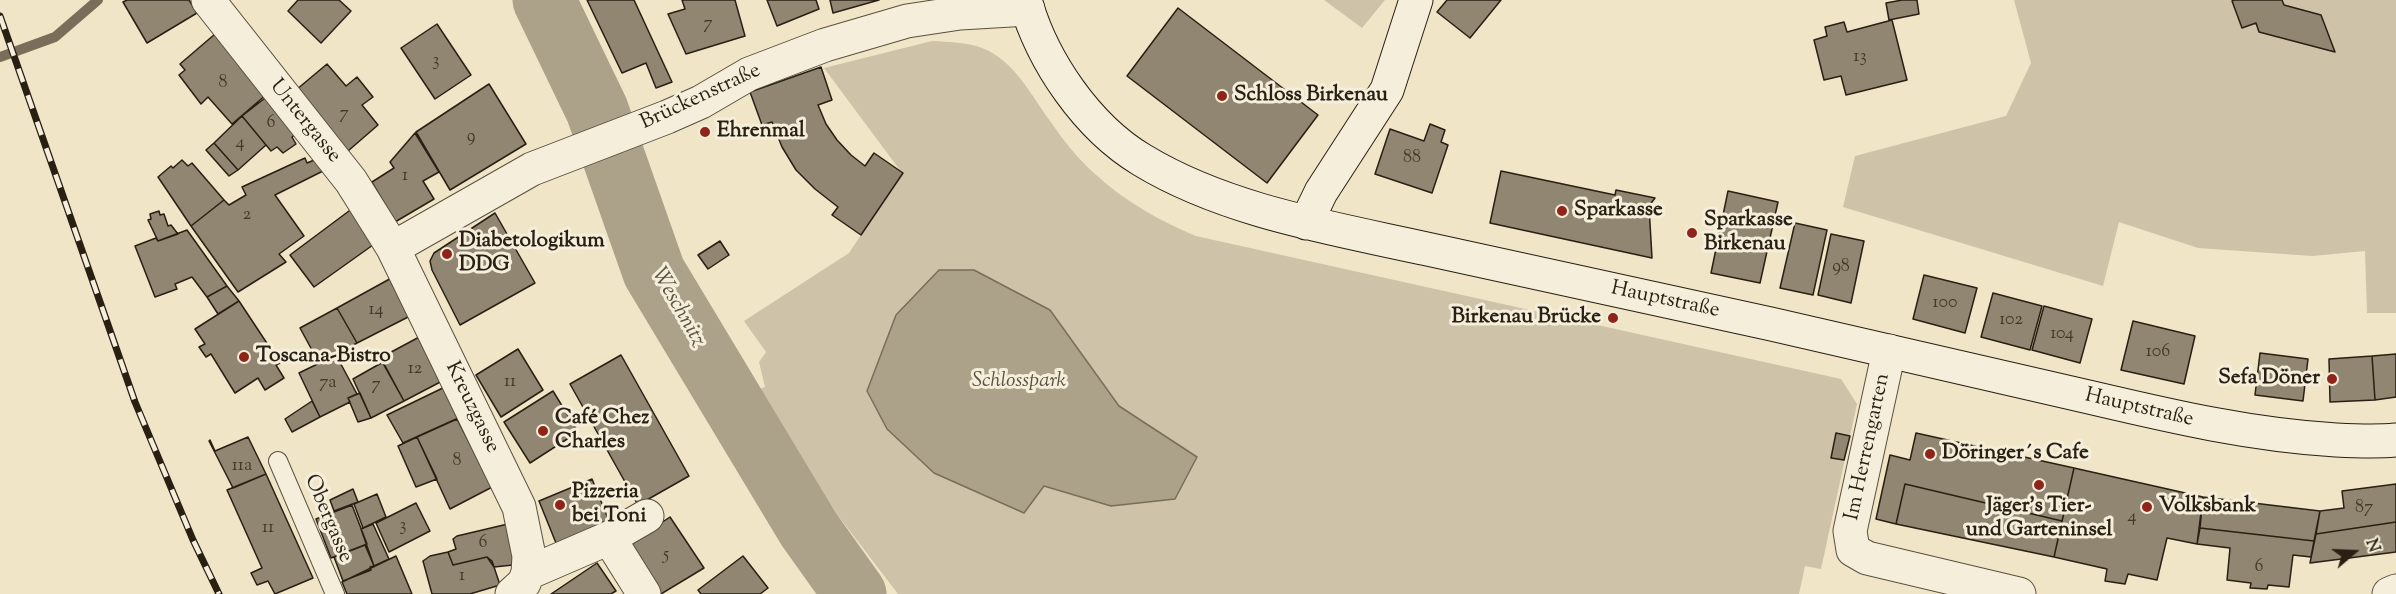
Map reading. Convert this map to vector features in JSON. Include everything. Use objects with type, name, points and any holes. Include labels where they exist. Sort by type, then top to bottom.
[{"type":"street","name":"Untergasse","points":[[208,0],[351,181],[393,248]]},
{"type":"street","points":[[1306,223],[1321,192],[1387,90],[1416,0]]},
{"type":"street","name":"Brückenstraße","points":[[393,248],[532,169],[667,117],[701,102],[749,74],[825,45],[907,21],[1026,5]]},
{"type":"street","name":"Hauptstraße","points":[[1026,5],[1059,74],[1093,120],[1113,140],[1142,160],[1207,192],[1306,223],[1889,351],[2210,425],[2295,437],[2379,442],[2396,440]]},
{"type":"street","name":"Kreuzgasse","points":[[393,248],[519,507],[529,556],[520,584]]},
{"type":"street","name":"Im Herrengarten","points":[[1889,351],[1850,531],[1853,550],[1867,558],[2019,594]]},
{"type":"street","name":"Kreuzgasse","points":[[520,584],[647,516]]},
{"type":"street","points":[[609,538],[644,594]]},
{"type":"street","points":[[2389,594],[2396,591]]},
{"type":"lane","name":"Obergasse","points":[[278,461],[334,594]]},
{"type":"green space","points":[[1324,0],[1385,0],[1362,28]]},
{"type":"green space","points":[[2014,0],[2396,0],[2396,313],[2367,313],[2365,251],[2312,256],[2198,248],[2119,222],[2103,286],[1843,207],[1855,156],[2006,116],[2031,63]]},
{"type":"green space","name":"Schlosspark","points":[[932,41],[976,46],[1003,61],[1021,79],[1065,142],[1095,174],[1143,210],[1196,236],[1841,379],[1857,404],[1821,569],[1805,566],[1799,594],[898,594],[772,429],[754,391],[765,387],[759,362],[766,352],[744,321],[849,253],[902,173],[824,68]]},
{"type":"shaded area","points":[[939,270],[974,270],[1050,310],[1119,406],[1197,457],[1175,499],[1111,506],[1044,486],[1024,513],[934,473],[887,429],[867,391],[896,315]]},
{"type":"building","points":[[127,0],[189,0],[197,13],[147,43],[123,2]]},
{"type":"building","points":[[298,0],[339,0],[351,11],[321,43],[288,11]]},
{"type":"building","points":[[587,0],[634,0],[672,82],[656,88],[646,63],[622,73]]},
{"type":"building","points":[[682,0],[735,0],[745,36],[686,54],[668,14],[685,9]]},
{"type":"building","points":[[767,0],[816,0],[819,9],[777,26]]},
{"type":"building","points":[[830,0],[879,0],[833,13]]},
{"type":"building","points":[[1447,0],[1501,0],[1470,38],[1437,12]]},
{"type":"building","points":[[1917,0],[1919,14],[1889,20],[1886,3]]},
{"type":"building","points":[[2282,0],[2284,5],[2321,15],[2335,52],[2259,32],[2256,23],[2242,28],[2232,1]]},
{"type":"building","name":"Schloss Birkenau","points":[[1178,8],[1318,115],[1267,183],[1127,76]]},
{"type":"building","points":[[1892,20],[1907,80],[1846,95],[1841,76],[1824,80],[1814,40],[1827,36],[1825,27],[1844,22],[1847,32]]},
{"type":"building","points":[[437,24],[471,75],[435,99],[401,48]]},
{"type":"building","points":[[215,34],[267,94],[232,124],[208,97],[201,104],[179,75],[185,70],[180,64]]},
{"type":"building","points":[[327,64],[346,86],[357,77],[373,97],[362,105],[378,125],[348,151],[296,90]]},
{"type":"building","points":[[821,67],[832,100],[818,105],[826,124],[837,140],[865,166],[874,153],[903,173],[861,235],[832,215],[838,207],[796,170],[782,147],[772,122],[762,125],[750,92]]},
{"type":"building","points":[[489,84],[526,144],[450,190],[416,132]]},
{"type":"building","points":[[269,95],[300,131],[292,137],[296,144],[283,153],[277,147],[271,151],[242,116]]},
{"type":"building","points":[[242,116],[266,145],[238,170],[214,143]]},
{"type":"building","points":[[1430,124],[1445,130],[1441,142],[1448,145],[1432,193],[1375,174],[1390,129],[1424,141]]},
{"type":"building","points":[[415,133],[439,172],[423,181],[434,199],[395,222],[372,182],[394,168],[390,162]]},
{"type":"building","points":[[214,143],[238,170],[229,176],[206,150]]},
{"type":"building","points":[[305,158],[307,163],[319,158],[327,169],[275,195],[304,236],[279,254],[286,262],[238,292],[191,226],[224,200],[229,205],[246,195],[242,187]]},
{"type":"building","points":[[182,160],[188,166],[192,163],[224,200],[191,226],[158,177]]},
{"type":"building","points":[[1501,171],[1615,195],[1616,190],[1655,198],[1649,206],[1652,258],[1490,223]]},
{"type":"building","points":[[1728,191],[1778,202],[1760,283],[1711,273]]},
{"type":"building","points":[[357,205],[380,240],[314,287],[290,255]]},
{"type":"building","points":[[159,211],[160,215],[164,214],[168,226],[171,225],[178,234],[158,241],[148,220],[151,219],[150,214]]},
{"type":"building","points":[[495,213],[535,283],[460,325],[432,270],[430,261],[434,253]]},
{"type":"building","points":[[1795,223],[1827,230],[1813,295],[1780,288]]},
{"type":"building","points":[[187,230],[227,286],[207,297],[192,277],[175,284],[177,289],[155,297],[135,246],[156,238],[158,241]]},
{"type":"building","points":[[1831,234],[1864,241],[1851,303],[1818,295]]},
{"type":"building","points":[[720,241],[729,255],[708,269],[698,255]]},
{"type":"building","points":[[1924,275],[1977,288],[1965,333],[1913,319]]},
{"type":"building","points":[[395,276],[414,314],[357,343],[337,308]]},
{"type":"building","points":[[227,286],[239,301],[218,314],[207,297]]},
{"type":"building","points":[[1993,293],[2042,306],[2030,350],[1981,337]]},
{"type":"building","points":[[239,301],[280,363],[276,365],[284,378],[265,390],[258,378],[235,393],[211,354],[206,357],[199,347],[205,344],[195,329]]},
{"type":"building","points":[[2044,306],[2092,319],[2080,363],[2032,350]]},
{"type":"building","points":[[337,308],[357,343],[319,363],[300,328]]},
{"type":"building","points":[[2133,321],[2195,336],[2184,384],[2121,370]]},
{"type":"building","points":[[423,335],[446,379],[404,401],[380,358]]},
{"type":"building","points":[[518,349],[543,390],[501,417],[476,375]]},
{"type":"building","points":[[2260,353],[2308,359],[2303,401],[2255,395]]},
{"type":"building","points":[[2396,354],[2396,397],[2375,400],[2372,356]]},
{"type":"building","points":[[336,355],[357,394],[348,398],[350,402],[320,417],[299,373]]},
{"type":"building","points":[[621,355],[689,476],[638,505],[570,384]]},
{"type":"building","points":[[2372,356],[2375,400],[2330,402],[2329,359]]},
{"type":"building","points":[[383,362],[404,401],[371,418],[353,379]]},
{"type":"building","points":[[449,385],[465,415],[403,443],[387,415]]},
{"type":"building","points":[[553,391],[578,432],[530,463],[504,422]]},
{"type":"building","points":[[360,393],[371,418],[358,422],[348,398]]},
{"type":"building","points":[[312,401],[320,417],[292,432],[285,419]]},
{"type":"building","points":[[457,419],[470,444],[476,442],[498,484],[450,509],[417,437]]},
{"type":"building","points":[[1836,433],[1850,436],[1844,460],[1831,458]]},
{"type":"building","points":[[1916,433],[2074,468],[2062,521],[1905,484],[1896,524],[1876,519],[1890,455],[1910,460]]},
{"type":"building","points":[[248,437],[266,474],[233,488],[209,441],[215,451]]},
{"type":"building","points":[[417,437],[437,479],[416,487],[398,446]]},
{"type":"building","points":[[2074,468],[2203,497],[2197,544],[2167,538],[2157,580],[2128,574],[2125,584],[2105,581],[2107,569],[2054,557]]},
{"type":"building","points":[[266,474],[313,578],[275,594],[268,581],[257,585],[251,573],[262,568],[227,490]]},
{"type":"building","points":[[592,479],[611,526],[558,548],[539,501]]},
{"type":"building","points":[[1905,484],[2062,521],[2054,557],[1896,524]]},
{"type":"building","points":[[2396,484],[2396,522],[2316,534],[2320,511],[2344,508],[2342,491]]},
{"type":"building","points":[[353,489],[358,502],[334,511],[330,500]]},
{"type":"building","points":[[377,494],[386,517],[363,528],[354,504]]},
{"type":"building","points":[[2203,497],[2320,511],[2314,541],[2200,528]]},
{"type":"building","points":[[416,503],[430,531],[389,552],[376,523]]},
{"type":"building","points":[[352,505],[367,544],[331,558],[316,519]]},
{"type":"building","points":[[670,517],[704,568],[661,594],[628,545]]},
{"type":"building","points":[[2396,522],[2396,552],[2310,563],[2316,534]]},
{"type":"building","points":[[512,523],[513,565],[494,567],[487,557],[453,565],[448,552],[456,549],[453,539],[457,536]]},
{"type":"building","points":[[373,524],[389,559],[374,566],[361,529]]},
{"type":"building","points":[[2200,528],[2314,541],[2311,557],[2293,555],[2289,587],[2268,585],[2267,589],[2250,588],[2251,583],[2227,580],[2230,548],[2197,544]]},
{"type":"building","points":[[365,545],[374,566],[370,567],[371,570],[343,581],[334,557]]},
{"type":"building","points":[[448,552],[453,565],[487,557],[492,561],[500,585],[470,594],[432,594],[423,561],[430,556]]},
{"type":"building","points":[[396,556],[412,594],[347,594],[342,582]]},
{"type":"building","points":[[743,556],[768,588],[760,594],[701,594],[698,590]]},
{"type":"building","points":[[597,563],[616,591],[611,594],[551,594]]},
{"type":"waterway","points":[[0,57],[55,37],[98,0]]},
{"type":"waterway","name":"Weschnitz","points":[[544,0],[597,110],[654,272],[808,528],[855,594]]},
{"type":"railway","points":[[0,16],[135,402],[193,540],[219,594]]},
{"type":"place","name":"Schloss Birkenau","points":[[1222,96]]},
{"type":"place","name":"Ehrenmal","points":[[705,132]]},
{"type":"place","name":"Sparkasse","points":[[1562,211]]},
{"type":"place","name":"Sparkasse Birkenau","points":[[1692,233]]},
{"type":"place","name":"Diabetologikum DDG","points":[[447,254]]},
{"type":"place","name":"Birkenau Brücke","points":[[1613,318]]},
{"type":"place","name":"Toscana-Bistro","points":[[244,357]]},
{"type":"place","name":"Sefa Döner","points":[[2332,379]]},
{"type":"place","name":"Café Chez Charles","points":[[543,431]]},
{"type":"place","name":"Döringer´s Cafe","points":[[1930,454]]},
{"type":"place","name":"Jäger's Tier- und Garteninsel","points":[[2039,485]]},
{"type":"place","name":"Pizzeria bei Toni","points":[[560,505]]},
{"type":"place","name":"Volksbank","points":[[2147,507]]}]
